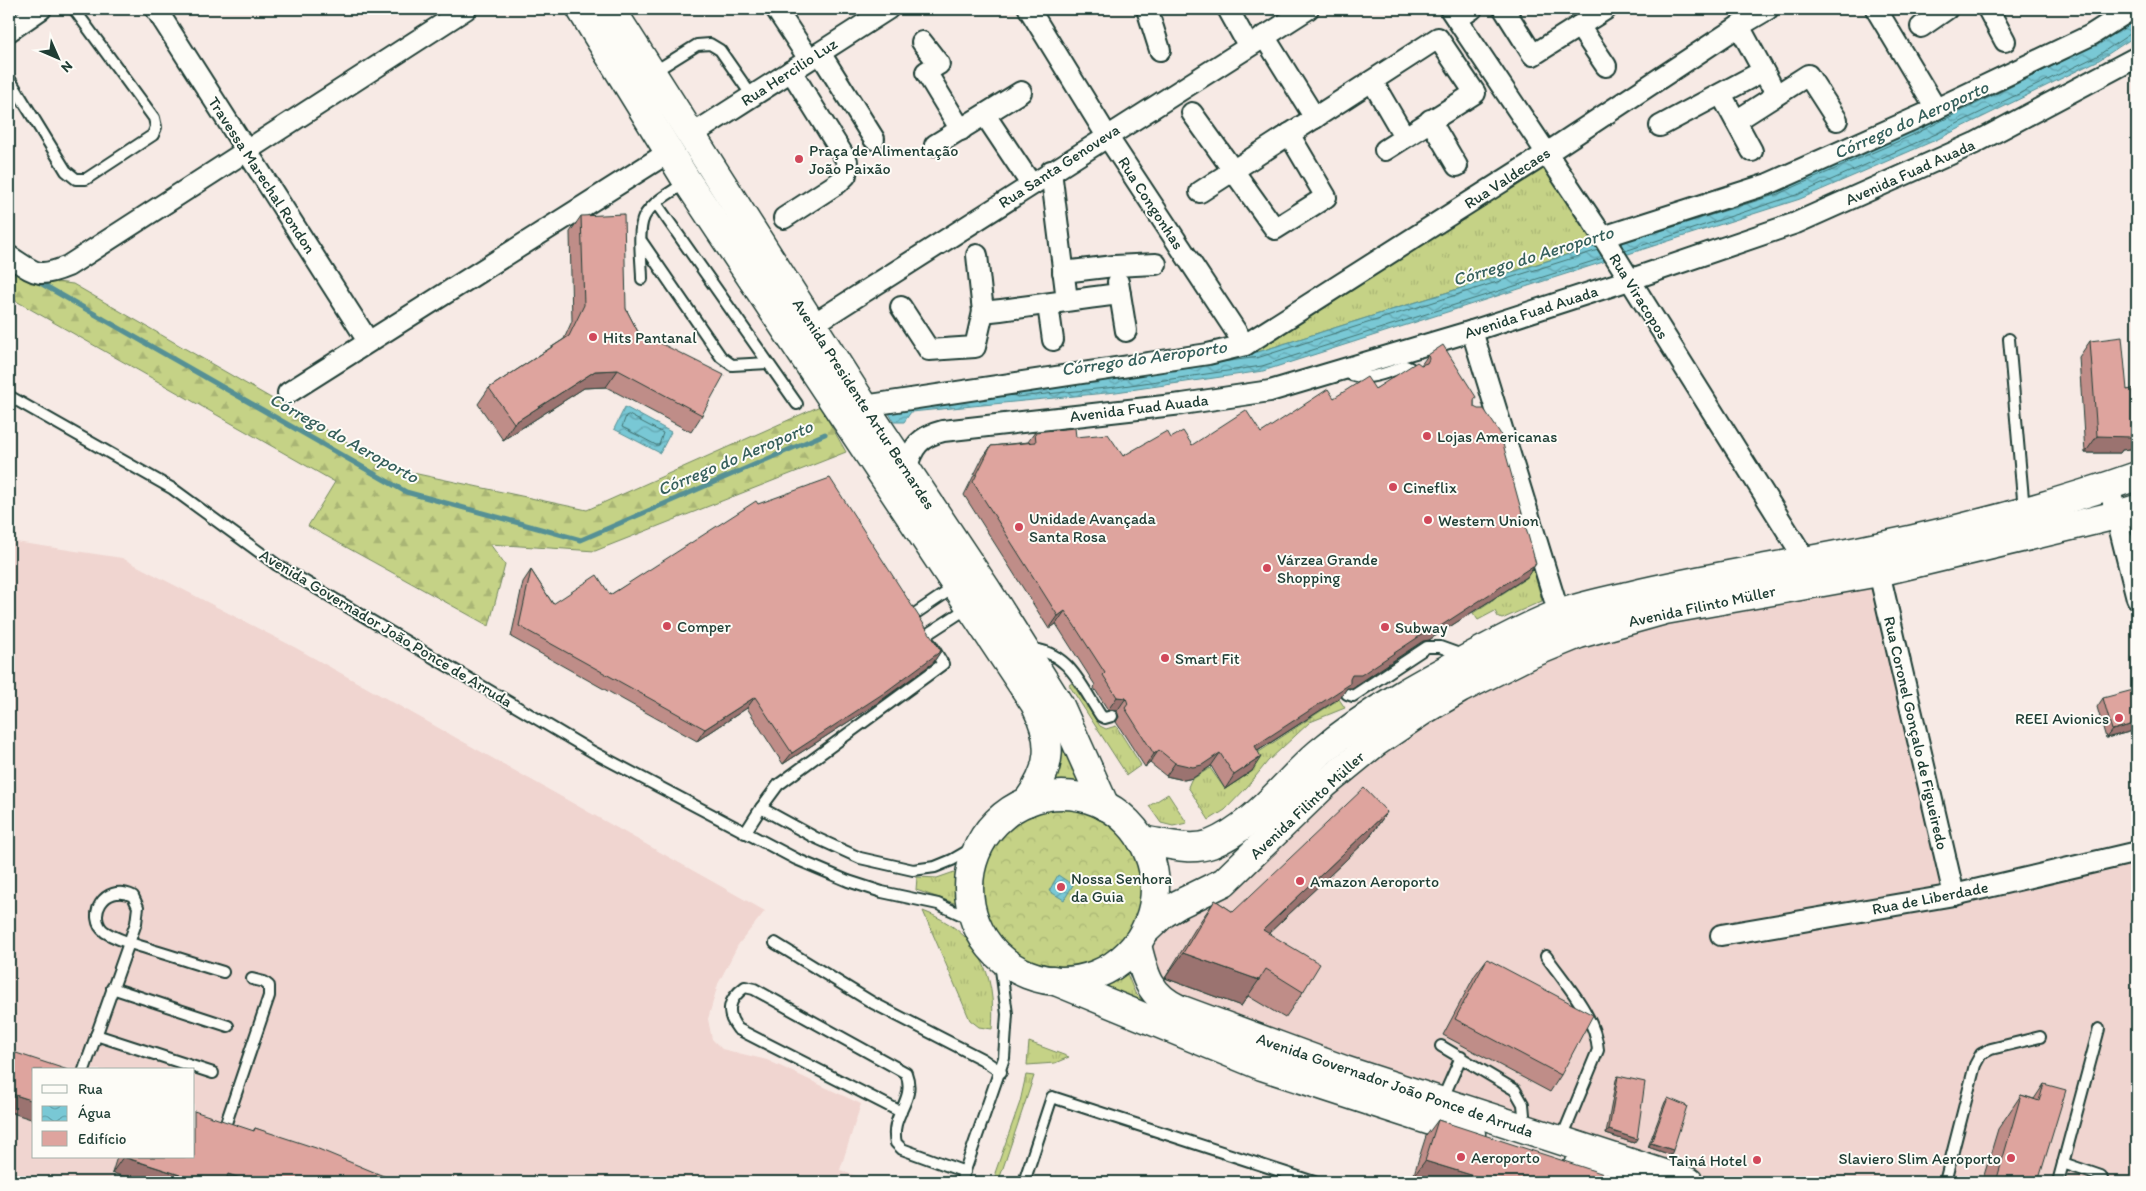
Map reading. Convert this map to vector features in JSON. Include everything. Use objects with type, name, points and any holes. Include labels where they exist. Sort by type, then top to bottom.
[{"type":"main road","name":"Avenida Presidente Artur Bernardes","points":[[581,9],[812,325],[1025,649],[1060,706],[1105,806]]},
{"type":"main road","name":"Avenida Presidente Artur Bernardes","points":[[611,9],[652,74],[680,144],[688,181],[1035,704],[1049,743],[1041,781],[1027,802]]},
{"type":"main road","name":"Avenida Filinto Müller","points":[[1141,840],[1196,848],[1223,838],[1247,822],[1320,753],[1348,731],[1408,690],[1515,633],[1559,614],[1663,588],[1969,527],[2137,476]]},
{"type":"main road","name":"Avenida Filinto Müller","points":[[1053,980],[1084,978],[1103,972],[1124,960],[1157,919],[1179,904],[1224,882],[1325,784],[1375,743],[1424,710],[1494,671],[1528,655],[1579,634],[1665,610],[1879,572],[2127,512]]},
{"type":"main road","points":[[1053,980],[1024,972],[999,955],[981,931],[972,908],[969,883],[974,858],[984,835],[1000,817],[1027,802],[1046,796],[1066,795],[1086,798],[1105,806],[1129,824],[1141,840],[1150,858],[1155,888],[1153,908],[1142,938]]},
{"type":"main road","name":"Avenida Governador João Ponce de Arruda","points":[[1142,938],[1142,970],[1160,997],[1175,1008],[1344,1070],[1687,1182]]},
{"type":"main road","name":"Avenida Governador João Ponce de Arruda","points":[[1053,980],[1262,1066],[1616,1182]]},
{"type":"street","points":[[9,31],[41,9]]},
{"type":"street","name":"Travessa Marechal Rondon","points":[[156,9],[368,341]]},
{"type":"street","points":[[9,256],[37,274],[54,272],[68,266],[466,9]]},
{"type":"street","points":[[776,9],[814,56],[874,139]]},
{"type":"street","name":"Rua Hercilio Luz","points":[[288,393],[680,144],[888,9]]},
{"type":"street","name":"Rua Congonhas","points":[[1029,9],[1107,136],[1245,345]]},
{"type":"street","points":[[1147,9],[1160,50]]},
{"type":"street","points":[[1228,9],[1256,41],[1315,118]]},
{"type":"street","name":"Rua Santa Genoveva","points":[[812,325],[1308,9]]},
{"type":"street","points":[[1504,9],[1533,55],[1580,26],[1599,10]]},
{"type":"street","name":"Rua Valdecaes","points":[[1245,345],[1547,154],[1739,26],[1768,9]]},
{"type":"street","points":[[1876,9],[1936,109]]},
{"type":"street","points":[[1921,27],[1947,9]]},
{"type":"street","points":[[1988,9],[2005,41]]},
{"type":"street","points":[[1603,238],[1768,184],[1936,109],[2091,35],[2132,9]]},
{"type":"street","name":"Rua Viracopos","points":[[1460,12],[1547,154],[1603,238],[1806,561]]},
{"type":"street","points":[[1580,26],[1606,66]]},
{"type":"street","points":[[1739,26],[1777,96]]},
{"type":"street","points":[[1200,192],[1438,38],[1475,93],[1404,136],[1385,150]]},
{"type":"street","points":[[922,42],[939,64],[926,72],[961,130]]},
{"type":"street","name":"Avenida Fuad Auada","points":[[906,469],[910,454],[916,444],[928,435],[943,431],[1182,404],[1270,391],[1472,331],[1624,272],[1796,223],[1975,143],[2137,58]]},
{"type":"street","points":[[784,218],[838,183],[846,175],[847,161],[791,71]]},
{"type":"street","points":[[1660,126],[1763,71]]},
{"type":"street","points":[[1736,121],[1808,75],[1837,120]]},
{"type":"street","points":[[1372,81],[1404,136]]},
{"type":"street","points":[[936,145],[1020,92]]},
{"type":"street","points":[[1721,94],[1752,151]]},
{"type":"street","points":[[1192,113],[1274,229],[1326,197],[1289,134]]},
{"type":"street","points":[[985,115],[1031,184]]},
{"type":"street","points":[[1430,120],[1457,166]]},
{"type":"street","points":[[1051,171],[1063,272],[1053,340]]},
{"type":"street","points":[[901,307],[929,350],[974,346],[983,312],[977,255]]},
{"type":"street","points":[[1063,272],[1114,266],[1156,264]]},
{"type":"street","points":[[1114,266],[1126,331]]},
{"type":"street","points":[[983,312],[1120,294]]},
{"type":"street","points":[[1472,331],[1489,403],[1559,614]]},
{"type":"street","points":[[864,406],[1208,354],[1245,345]]},
{"type":"street","points":[[2109,486],[2127,512],[2137,598]]},
{"type":"street","name":"Rua Coronel Gonçalo de Figueiredo","points":[[1879,572],[1954,895]]},
{"type":"street","name":"Rua de Liberdade","points":[[1721,935],[1954,895],[2137,852]]},
{"type":"lane","points":[[9,78],[66,171],[76,180],[86,179],[153,135],[156,127],[154,118],[74,9]]},
{"type":"lane","points":[[652,74],[697,45],[710,44],[720,50],[752,96]]},
{"type":"lane","points":[[642,279],[641,231],[644,216],[656,203],[688,181]]},
{"type":"lane","points":[[656,203],[797,404]]},
{"type":"lane","points":[[642,242],[721,357],[732,365],[768,364]]},
{"type":"lane","points":[[2009,339],[2024,511]]},
{"type":"lane","points":[[1343,370],[1354,377],[1362,378],[1405,366],[1413,371]]},
{"type":"lane","name":"Avenida Governador João Ponce de Arruda","points":[[9,396],[173,489],[277,565],[593,752],[796,859],[848,881],[882,892],[938,904],[973,923],[981,931]]},
{"type":"lane","points":[[917,621],[964,596]]},
{"type":"lane","points":[[917,621],[964,596]]},
{"type":"lane","points":[[745,833],[778,785],[943,664],[917,621]]},
{"type":"lane","points":[[1347,694],[1353,696],[1427,647],[1444,648],[1468,658]]},
{"type":"lane","points":[[1025,649],[1042,650],[1062,660],[1074,673],[1101,716],[1106,718],[1112,716]]},
{"type":"lane","points":[[761,808],[814,837],[860,858],[913,870],[935,867],[952,860],[971,849],[984,835]]},
{"type":"lane","points":[[85,1068],[112,988],[128,943],[136,923],[138,908],[133,896],[124,892],[112,892],[102,900],[98,910],[98,922],[104,931],[128,943],[223,972]]},
{"type":"lane","points":[[775,943],[873,1003],[982,1060],[1000,1072]]},
{"type":"lane","points":[[961,1182],[1004,1058],[1007,1014],[999,955]]},
{"type":"lane","points":[[1546,956],[1593,1024],[1598,1044],[1598,1050],[1561,1141]]},
{"type":"lane","points":[[226,1126],[269,996],[269,986],[264,982],[252,979]]},
{"type":"lane","points":[[900,1112],[738,1029],[731,1020],[730,1011],[731,1002],[737,992],[745,987],[754,989],[906,1074],[910,1084],[909,1092],[895,1125],[894,1136],[896,1143],[902,1149],[965,1172]]},
{"type":"lane","points":[[112,988],[228,1026]]},
{"type":"lane","points":[[2058,1182],[2099,1029]]},
{"type":"lane","points":[[96,1035],[213,1073]]},
{"type":"lane","points":[[1945,1182],[1975,1065],[1981,1054],[1991,1049],[2040,1037]]},
{"type":"lane","points":[[1441,1046],[1516,1090],[1523,1104],[1525,1129]]},
{"type":"lane","points":[[1441,1102],[1461,1057]]},
{"type":"lane","points":[[1024,1182],[1052,1097],[1314,1182]]},
{"type":"lane","points":[[2063,1163],[2101,1176],[2104,1182]]},
{"type":"shaded area","points":[[9,541],[122,558],[296,648],[765,911],[738,945],[718,984],[708,1019],[712,1039],[722,1049],[767,1060],[861,1104],[840,1170],[872,1182],[9,1182]]},
{"type":"shaded area","points":[[1877,581],[1944,891],[1723,944],[1893,917],[2137,860],[2137,1182],[1716,1182],[1168,996],[1148,962],[1153,944],[1168,923],[1286,827],[1452,702],[1578,640]]},
{"type":"green space","points":[[1545,162],[1597,245],[1258,352],[885,406],[1233,353]]},
{"type":"green space","points":[[9,260],[41,280],[73,284],[394,469],[587,510],[820,406],[846,452],[595,551],[490,544],[505,565],[489,626],[308,526],[335,482],[9,297]]},
{"type":"green space","points":[[1532,564],[1542,601],[1502,619],[1498,617],[1495,611],[1478,620],[1473,613],[1528,577],[1525,566]]},
{"type":"green space","points":[[1072,683],[1100,726],[1106,729],[1116,726],[1141,765],[1127,775],[1069,685]]},
{"type":"green space","points":[[1339,699],[1345,708],[1310,722],[1268,761],[1225,810],[1209,820],[1188,787],[1191,780],[1210,768],[1225,789],[1253,771],[1247,760]]},
{"type":"green space","points":[[1056,729],[1071,764],[1086,787],[1067,783],[1051,786]]},
{"type":"green space","points":[[1168,794],[1187,823],[1173,826],[1161,823],[1149,806]]},
{"type":"green space","points":[[1061,809],[1077,811],[1098,819],[1117,833],[1127,845],[1137,866],[1141,889],[1139,905],[1131,926],[1117,945],[1105,955],[1084,965],[1061,969],[1045,967],[1024,959],[1005,945],[995,933],[985,912],[981,889],[983,873],[991,852],[1005,833],[1017,823],[1038,813]]},
{"type":"green space","points":[[960,870],[956,888],[960,905],[916,890],[917,877],[937,878]]},
{"type":"green space","points":[[923,911],[957,930],[970,942],[980,956],[987,972],[991,990],[993,1009],[992,1029],[979,1027],[970,1020]]},
{"type":"green space","points":[[1125,969],[1135,993],[1146,1004],[1097,985],[1114,978]]},
{"type":"green space","points":[[1029,1042],[1069,1057],[1055,1063],[1027,1065]]},
{"type":"green space","points":[[1026,1075],[1034,1076],[999,1180],[995,1173],[1020,1102]]},
{"type":"water","points":[[2137,12],[2137,35],[2099,60],[1938,139],[1800,199],[1263,371],[1116,392],[911,412],[904,422],[894,422],[885,406],[1258,352],[1776,189]]},
{"type":"water","points":[[625,407],[671,432],[660,453],[614,429]]},
{"type":"water","points":[[1058,875],[1073,885],[1064,900],[1049,891]]},
{"type":"building","name":"Hits Pantanal","points":[[624,214],[626,309],[638,332],[724,375],[702,415],[618,370],[595,371],[514,423],[489,388],[569,336],[584,305],[581,216]]},
{"type":"building","points":[[2122,337],[2127,390],[2137,388],[2137,433],[2131,434],[2131,437],[2097,436],[2090,341]]},
{"type":"building","name":"Várzea Grande Shopping","points":[[1443,345],[1476,397],[1474,407],[1484,409],[1500,433],[1536,564],[1439,627],[1432,628],[1361,675],[1352,675],[1350,684],[1255,746],[1261,757],[1234,775],[1220,753],[1202,765],[1193,767],[1175,763],[1159,750],[1154,754],[1125,708],[1128,704],[1126,698],[1117,697],[1103,675],[1105,673],[1065,611],[1058,616],[973,482],[991,446],[1036,442],[1035,432],[1075,428],[1076,437],[1108,434],[1123,456],[1167,431],[1171,438],[1183,431],[1192,445],[1246,410],[1261,433],[1328,389],[1334,398],[1367,377],[1375,389],[1417,362],[1421,365],[1427,363],[1428,355]]},
{"type":"building","points":[[830,478],[941,651],[884,693],[792,753],[755,697],[705,729],[519,626],[531,570],[553,604],[597,575],[610,595],[756,501],[758,504]]},
{"type":"building","name":"REEI Avionics","points":[[2137,689],[2137,723],[2112,730],[2103,698]]},
{"type":"building","points":[[1364,788],[1387,812],[1263,930],[1320,964],[1303,992],[1266,969],[1259,980],[1183,953],[1215,900],[1233,912]]},
{"type":"building","points":[[1487,959],[1593,1015],[1561,1075],[1455,1019]]},
{"type":"building","points":[[9,1050],[62,1068],[32,1068],[32,1100],[9,1093]]},
{"type":"building","points":[[1618,1076],[1645,1082],[1637,1139],[1609,1130]]},
{"type":"building","points":[[2044,1084],[2066,1090],[2038,1182],[1996,1182],[2021,1095],[2039,1101]]},
{"type":"building","points":[[1668,1098],[1687,1106],[1673,1150],[1651,1143]]},
{"type":"building","points":[[195,1111],[254,1131],[255,1128],[316,1148],[398,1182],[253,1182],[228,1174],[225,1182],[202,1182],[127,1158],[195,1158]]},
{"type":"building","points":[[1438,1120],[1613,1177],[1611,1182],[1494,1182],[1425,1161]]},
{"type":"waterway","name":"Córrego do Aeroporto","points":[[35,280],[406,492],[581,540],[825,434]]},
{"type":"place","name":"Praça de Alimentação João Paixão","points":[[799,159]]},
{"type":"place","name":"Hits Pantanal","points":[[593,337]]},
{"type":"place","name":"Lojas Americanas","points":[[1427,436]]},
{"type":"place","name":"Cineflix","points":[[1393,487]]},
{"type":"place","name":"Western Union","points":[[1428,520]]},
{"type":"place","name":"Unidade Avançada Santa Rosa","points":[[1019,527]]},
{"type":"place","name":"Várzea Grande Shopping","points":[[1267,568]]},
{"type":"place","name":"Comper","points":[[667,626]]},
{"type":"place","name":"Subway","points":[[1385,627]]},
{"type":"place","name":"Smart Fit","points":[[1165,658]]},
{"type":"place","name":"REEI Avionics","points":[[2119,718]]},
{"type":"place","name":"Amazon Aeroporto","points":[[1300,881]]},
{"type":"place","name":"Nossa Senhora da Guia","points":[[1061,887]]},
{"type":"place","name":"Aeroporto","points":[[1461,1157]]},
{"type":"place","name":"Slaviero Slim Aeroporto","points":[[2011,1158]]},
{"type":"place","name":"Tainá Hotel","points":[[1757,1160]]}]
